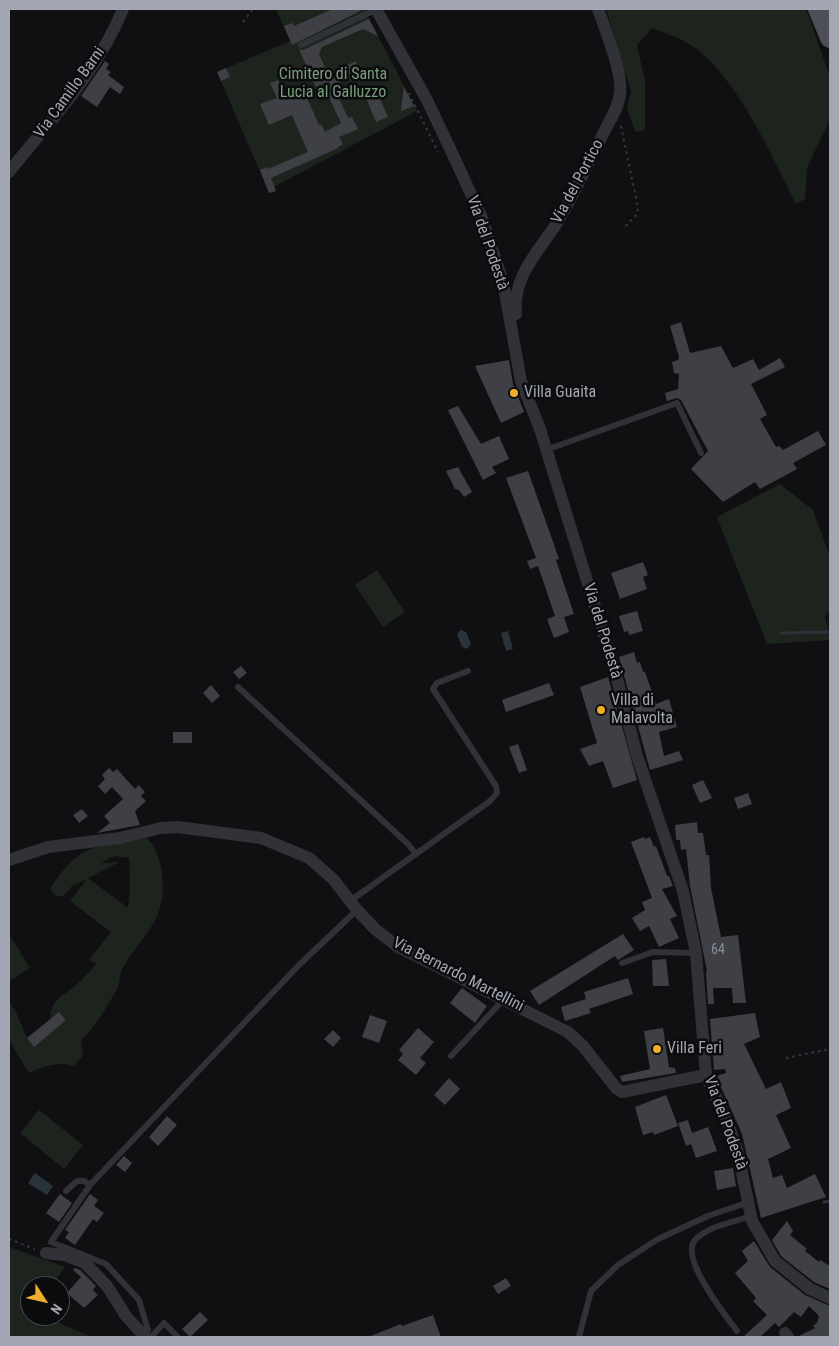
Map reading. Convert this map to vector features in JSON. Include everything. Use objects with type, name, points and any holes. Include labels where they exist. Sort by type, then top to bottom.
[{"type":"street","name":"Via Camillo Barni","points":[[9,172],[55,118],[100,57],[123,9]]},
{"type":"street","name":"Via del Podestà","points":[[376,9],[427,100],[482,218],[503,282],[521,381],[546,450],[615,671],[637,756],[683,891],[696,953],[706,1075],[729,1126],[738,1153],[751,1216],[762,1241],[775,1261],[810,1289],[830,1298]]},
{"type":"street","name":"Via del Portico","points":[[515,351],[518,334],[514,300],[522,275],[561,215],[617,106],[620,82],[598,9]]},
{"type":"street","name":"Via Bernardo Martellini","points":[[9,860],[48,848],[120,838],[160,828],[178,827],[261,838],[309,858],[333,879],[374,929],[398,947],[568,1032],[583,1046],[616,1088],[622,1092],[706,1075]]},
{"type":"street","points":[[46,1252],[64,1255],[85,1263],[107,1286],[126,1316],[146,1337]]},
{"type":"lane","points":[[301,45],[376,9]]},
{"type":"lane","points":[[546,450],[676,404],[701,453]]},
{"type":"lane","points":[[146,1337],[148,1330],[139,1300],[106,1264],[51,1242],[90,1185],[353,905],[416,854],[490,801],[497,793],[496,786],[433,689],[437,684],[468,671]]},
{"type":"lane","points":[[238,687],[408,844],[416,854]]},
{"type":"lane","points":[[622,963],[654,952],[696,953]]},
{"type":"lane","points":[[451,1056],[504,1000]]},
{"type":"lane","points":[[66,1191],[77,1181],[84,1181],[90,1185]]},
{"type":"lane","points":[[579,1337],[591,1291],[618,1265],[658,1239],[708,1216],[749,1202]]},
{"type":"lane","points":[[737,1331],[706,1288],[694,1264],[692,1246],[695,1240],[708,1231],[751,1216]]},
{"type":"lane","points":[[146,1337],[164,1323],[178,1337]]},
{"type":"path","points":[[243,22],[253,9]]},
{"type":"path","points":[[617,106],[638,208],[637,214],[625,227]]},
{"type":"path","points":[[786,1058],[830,1050]]},
{"type":"path","points":[[9,1239],[46,1252]]},
{"type":"green space","name":"Cimitero di Santa Lucia al Galluzzo","points":[[276,9],[364,9],[417,111],[268,190],[217,72],[290,41]]},
{"type":"green space","points":[[606,9],[806,9],[830,77],[830,119],[807,168],[805,199],[796,204],[756,125],[732,87],[718,70],[692,45],[652,28],[637,45],[645,81],[645,130],[635,132],[627,107],[631,92]]},
{"type":"green space","points":[[780,484],[813,510],[830,557],[830,610],[825,616],[830,640],[767,644],[717,517]]},
{"type":"green space","points":[[377,570],[405,612],[383,627],[355,585]]},
{"type":"green space","points":[[146,838],[157,854],[162,873],[163,890],[157,916],[121,972],[118,987],[106,1008],[81,1041],[83,1055],[74,1066],[51,1065],[29,1073],[9,1040],[9,1002],[15,1010],[27,1038],[66,1020],[59,1012],[51,1019],[51,1012],[55,1002],[79,983],[96,964],[89,960],[111,932],[70,901],[87,879],[73,885],[63,896],[56,896],[50,889],[70,863],[90,849],[101,845]],"holes":[[[114,856],[129,858],[130,891],[128,908],[88,878],[119,862],[101,863]]]},
{"type":"green space","points":[[9,934],[30,968],[9,981]]},
{"type":"green space","points":[[39,1110],[83,1145],[64,1169],[20,1133]]},
{"type":"green space","points":[[9,1247],[65,1267],[59,1276],[20,1276],[20,1326],[66,1326],[92,1337],[9,1337]]},
{"type":"shaded area","points":[[461,630],[466,632],[471,644],[467,649],[462,647],[457,634]]},
{"type":"shaded area","points":[[508,631],[513,649],[506,651],[501,633]]},
{"type":"shaded area","points":[[35,1173],[53,1186],[47,1195],[28,1183]]},
{"type":"building","points":[[333,9],[359,9],[360,11],[292,45],[284,26],[292,23],[294,26]]},
{"type":"building","points":[[369,19],[378,36],[363,29],[322,47],[319,54],[328,74],[356,61],[359,73],[333,85],[348,118],[352,117],[358,129],[339,137],[343,144],[336,149],[271,178],[276,191],[269,193],[260,170],[267,167],[268,169],[308,152],[292,115],[269,125],[260,104],[277,98],[270,83],[278,80],[284,94],[302,87],[319,125],[321,124],[325,132],[341,123],[323,84],[316,87],[299,49],[303,50]]},
{"type":"building","points":[[105,61],[109,64],[106,69],[111,72],[108,75],[124,87],[120,94],[110,87],[97,107],[81,96]]},
{"type":"building","points":[[226,68],[230,77],[221,81],[217,72]]},
{"type":"building","points":[[370,85],[373,91],[376,90],[388,117],[376,122],[362,88]]},
{"type":"building","points":[[404,87],[414,106],[401,111]]},
{"type":"building","points":[[681,322],[690,353],[721,346],[733,368],[753,359],[759,370],[780,358],[785,367],[751,384],[767,415],[760,419],[776,447],[779,446],[783,450],[818,431],[826,445],[793,463],[797,469],[760,489],[755,482],[723,502],[691,469],[708,451],[681,400],[677,398],[667,401],[665,393],[678,389],[679,374],[674,373],[672,362],[678,360],[679,357],[670,326]]},
{"type":"building","name":"Villa Guaita","points":[[509,360],[513,384],[524,412],[501,423],[475,366]]},
{"type":"building","points":[[458,406],[481,444],[499,436],[509,459],[492,467],[496,473],[483,480],[448,410]]},
{"type":"building","points":[[458,467],[472,492],[464,497],[459,490],[455,489],[446,471]]},
{"type":"building","points":[[528,471],[559,559],[556,560],[574,614],[564,617],[569,632],[554,638],[547,619],[555,616],[538,566],[530,569],[527,561],[536,558],[506,478]]},
{"type":"building","points":[[643,562],[648,575],[643,577],[647,589],[620,599],[611,573]]},
{"type":"building","points":[[637,611],[643,631],[629,635],[628,631],[624,632],[619,616]]},
{"type":"building","points":[[634,652],[637,663],[640,662],[643,672],[645,672],[656,704],[669,699],[677,727],[659,732],[664,756],[679,751],[683,760],[650,770],[619,657]]},
{"type":"building","points":[[241,666],[247,673],[239,679],[233,672]]},
{"type":"building","points":[[608,677],[637,780],[613,788],[603,761],[589,766],[580,749],[597,743],[580,687]]},
{"type":"building","points":[[549,683],[554,695],[506,712],[502,700]]},
{"type":"building","points":[[211,685],[220,696],[212,703],[203,693]]},
{"type":"building","points":[[173,732],[192,732],[192,743],[173,743]]},
{"type":"building","points":[[518,744],[527,770],[519,773],[509,747]]},
{"type":"building","points":[[109,768],[113,772],[117,769],[135,789],[139,785],[145,792],[141,796],[146,801],[135,811],[140,825],[97,833],[110,823],[104,816],[123,799],[112,787],[105,794],[98,786],[105,779],[102,775]]},
{"type":"building","points":[[703,780],[712,798],[700,803],[692,785]]},
{"type":"building","points":[[748,793],[752,804],[738,809],[734,798]]},
{"type":"building","points":[[82,809],[88,816],[79,823],[73,815]]},
{"type":"building","points":[[697,822],[698,833],[703,833],[706,855],[709,855],[711,888],[721,937],[738,935],[746,1003],[733,1003],[732,988],[713,988],[714,1004],[708,1004],[707,971],[690,886],[686,849],[681,850],[680,840],[676,840],[675,825]]},
{"type":"building","points":[[644,837],[645,839],[650,837],[654,847],[656,846],[667,876],[669,876],[673,886],[662,889],[677,916],[670,919],[679,938],[659,947],[649,926],[640,931],[632,918],[645,910],[642,902],[652,898],[631,842]]},
{"type":"building","points":[[623,934],[634,950],[618,960],[615,956],[539,1005],[530,991]]},
{"type":"building","points":[[666,959],[669,986],[653,986],[652,960]]},
{"type":"building","points":[[628,978],[633,994],[589,1009],[591,1013],[565,1021],[561,1007],[586,999],[584,992]]},
{"type":"building","points":[[462,988],[487,1006],[475,1023],[450,1003]]},
{"type":"building","points":[[59,1012],[66,1020],[34,1047],[27,1038]]},
{"type":"building","points":[[755,1013],[760,1037],[744,1044],[766,1089],[781,1082],[791,1108],[776,1115],[791,1148],[768,1159],[773,1178],[782,1175],[787,1188],[815,1174],[826,1197],[761,1218],[742,1134],[716,1076],[726,1073],[725,1069],[714,1070],[710,1019]]},
{"type":"building","points":[[370,1015],[387,1021],[379,1043],[362,1037]]},
{"type":"building","points":[[418,1028],[434,1042],[420,1058],[426,1063],[416,1075],[398,1060],[403,1054],[399,1050]]},
{"type":"building","name":"Villa Feri","points":[[663,1028],[669,1067],[675,1068],[676,1073],[622,1082],[620,1076],[650,1069],[644,1031]]},
{"type":"building","points":[[333,1030],[341,1038],[333,1047],[324,1039]]},
{"type":"building","points":[[449,1078],[460,1089],[445,1105],[434,1095]]},
{"type":"building","points":[[666,1095],[678,1126],[654,1135],[653,1132],[643,1135],[635,1107]]},
{"type":"building","points":[[167,1116],[177,1125],[158,1146],[149,1137]]},
{"type":"building","points":[[688,1120],[692,1133],[708,1127],[717,1151],[696,1158],[691,1144],[686,1146],[678,1123]]},
{"type":"building","points":[[124,1156],[132,1163],[125,1172],[116,1165]]},
{"type":"building","points":[[733,1168],[736,1186],[717,1190],[714,1171]]},
{"type":"building","points":[[60,1194],[72,1203],[59,1222],[46,1213]]},
{"type":"building","points":[[90,1194],[98,1200],[94,1206],[104,1213],[97,1222],[93,1219],[75,1245],[65,1238],[69,1232],[65,1230]]},
{"type":"building","points":[[787,1221],[793,1231],[790,1235],[807,1249],[805,1251],[819,1262],[820,1260],[830,1266],[830,1289],[814,1282],[781,1256],[772,1240]]},
{"type":"building","points":[[754,1241],[770,1267],[805,1295],[830,1306],[830,1337],[797,1337],[815,1328],[813,1326],[817,1323],[819,1316],[809,1306],[801,1317],[794,1312],[779,1327],[775,1323],[760,1337],[743,1337],[767,1315],[753,1301],[756,1298],[735,1273],[748,1261],[742,1251]]},
{"type":"building","points":[[75,1268],[80,1270],[96,1286],[93,1290],[98,1295],[84,1308],[70,1296],[70,1290],[81,1277],[73,1270]]},
{"type":"building","points":[[506,1278],[511,1286],[498,1294],[493,1286]]},
{"type":"building","points":[[200,1312],[208,1320],[190,1337],[182,1329]]},
{"type":"building","points":[[433,1315],[441,1337],[368,1337],[401,1324],[402,1326]]},
{"type":"waterway","points":[[781,633],[830,632]]},
{"type":"waterway","points":[[824,1202],[830,1201]]},
{"type":"place","name":"Villa Guaita","points":[[514,393]]},
{"type":"place","name":"Villa di Malavolta","points":[[601,710]]},
{"type":"place","name":"Villa Feri","points":[[657,1049]]}]
